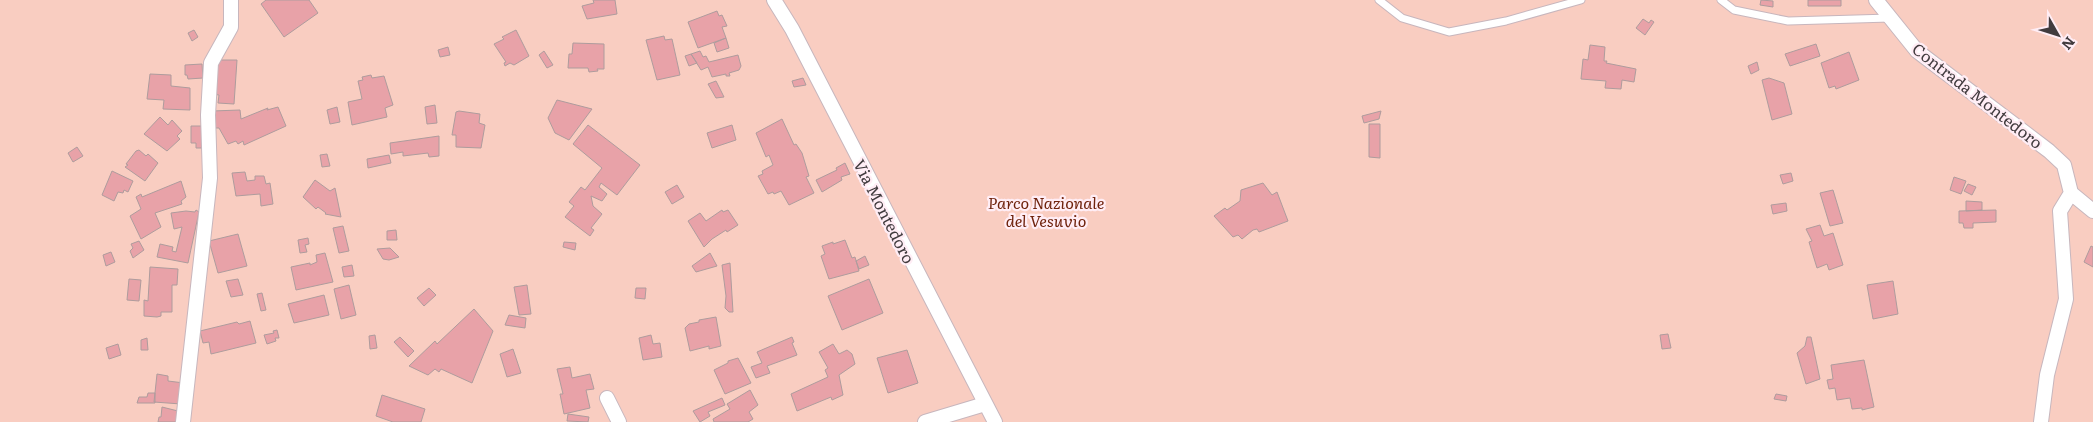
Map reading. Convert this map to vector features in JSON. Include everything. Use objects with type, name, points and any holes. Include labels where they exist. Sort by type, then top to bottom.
[{"type":"street","points":[[183,422],[210,178],[208,115],[211,64],[231,27],[231,0]]},
{"type":"street","name":"Via Montedoro","points":[[774,0],[792,29],[995,422]]},
{"type":"street","name":"Contrada Montedoro","points":[[1876,0],[1917,51],[2049,151],[2064,165],[2071,193]]},
{"type":"street","points":[[2041,422],[2047,375],[2066,299],[2060,211],[2071,193],[2093,211]]},
{"type":"street","points":[[607,398],[619,422]]},
{"type":"street","points":[[924,422],[986,404]]},
{"type":"lane","points":[[1379,0],[1402,18],[1449,32],[1506,21],[1580,0]]},
{"type":"lane","points":[[1721,0],[1734,10],[1788,21],[1891,18]]},
{"type":"green space","name":"Parco Nazionale del Vesuvio","points":[[0,0],[2093,0],[2093,422],[0,422]]},
{"type":"building","points":[[266,0],[309,0],[318,13],[284,37],[261,4]]},
{"type":"building","points":[[593,0],[615,0],[617,14],[587,19],[582,6],[594,3]]},
{"type":"building","points":[[1761,0],[1773,1],[1773,7],[1760,5]]},
{"type":"building","points":[[1808,0],[1841,0],[1841,6],[1808,6]]},
{"type":"building","points":[[717,11],[719,16],[722,15],[727,26],[722,27],[726,38],[698,48],[688,22]]},
{"type":"building","points":[[1643,19],[1649,23],[1651,20],[1654,22],[1645,35],[1636,28]]},
{"type":"building","points":[[194,30],[198,37],[192,41],[188,33]]},
{"type":"building","points":[[516,30],[529,56],[514,65],[510,63],[505,66],[504,63],[506,62],[494,44],[504,39],[502,37]]},
{"type":"building","points":[[664,36],[665,40],[672,39],[680,75],[657,80],[646,40]]},
{"type":"building","points":[[726,38],[729,48],[717,52],[714,43]]},
{"type":"building","points":[[573,43],[604,44],[604,69],[589,72],[588,68],[568,68],[569,54],[572,54]]},
{"type":"building","points":[[1816,44],[1820,56],[1790,66],[1785,54]]},
{"type":"building","points":[[1590,45],[1605,47],[1604,61],[1607,61],[1606,63],[1636,69],[1634,82],[1622,80],[1621,89],[1605,88],[1606,81],[1581,79],[1583,59],[1588,60]]},
{"type":"building","points":[[448,47],[450,55],[440,57],[438,50]]},
{"type":"building","points":[[544,51],[553,65],[547,68],[539,55]]},
{"type":"building","points":[[700,51],[709,62],[738,55],[741,66],[739,70],[729,73],[730,76],[726,76],[726,74],[712,77],[708,67],[701,70],[691,54]]},
{"type":"building","points":[[1849,52],[1859,80],[1836,89],[1835,86],[1829,88],[1821,63]]},
{"type":"building","points":[[691,54],[697,63],[689,66],[685,56]]},
{"type":"building","points":[[218,60],[237,60],[234,104],[218,103],[219,95],[212,94]]},
{"type":"building","points":[[1757,62],[1759,70],[1751,74],[1748,66]]},
{"type":"building","points":[[202,64],[203,78],[188,79],[187,75],[185,75],[185,65]]},
{"type":"building","points":[[150,74],[171,75],[171,86],[190,88],[190,110],[163,109],[164,100],[147,99]]},
{"type":"building","points":[[371,75],[372,78],[384,76],[393,105],[385,108],[387,117],[352,125],[348,102],[362,99],[358,81],[363,80],[362,77]]},
{"type":"building","points":[[803,78],[806,85],[794,87],[792,81]]},
{"type":"building","points":[[1769,78],[1784,83],[1792,114],[1772,120],[1762,80]]},
{"type":"building","points":[[716,81],[724,97],[716,98],[708,84]]},
{"type":"building","points":[[557,100],[592,109],[569,140],[555,133],[548,118]]},
{"type":"building","points":[[435,105],[437,123],[427,124],[425,107]]},
{"type":"building","points":[[278,107],[286,126],[244,145],[243,141],[238,144],[236,141],[228,144],[219,128],[214,128],[212,111],[240,110],[241,119],[268,108],[267,110]]},
{"type":"building","points":[[337,107],[340,122],[330,124],[327,110]]},
{"type":"building","points":[[1381,111],[1379,119],[1364,123],[1362,116]]},
{"type":"building","points":[[456,112],[480,114],[479,123],[485,125],[481,148],[456,147],[456,135],[452,135]]},
{"type":"building","points":[[160,117],[168,125],[172,120],[182,131],[177,136],[180,139],[167,151],[144,134]]},
{"type":"building","points":[[782,119],[794,145],[796,144],[802,153],[809,176],[806,177],[814,193],[789,205],[781,191],[768,194],[758,176],[763,174],[762,171],[773,165],[769,155],[766,157],[756,133]]},
{"type":"building","points":[[1369,124],[1380,124],[1380,158],[1369,157]]},
{"type":"building","points":[[588,125],[640,165],[617,195],[601,183],[599,187],[607,194],[602,201],[591,196],[593,206],[602,214],[591,228],[594,230],[590,236],[565,217],[574,206],[569,202],[581,187],[585,190],[602,168],[573,144]]},
{"type":"building","points":[[732,125],[736,140],[712,148],[707,133]]},
{"type":"building","points":[[191,126],[206,126],[206,148],[196,148],[196,143],[191,143]]},
{"type":"building","points":[[439,136],[439,156],[429,157],[428,153],[403,156],[403,152],[391,154],[390,143]]},
{"type":"building","points":[[77,147],[83,156],[73,162],[68,153]]},
{"type":"building","points":[[139,150],[146,156],[148,154],[158,163],[145,181],[125,167],[136,151]]},
{"type":"building","points":[[327,154],[330,166],[322,167],[320,155]]},
{"type":"building","points":[[389,155],[391,163],[368,168],[367,159]]},
{"type":"building","points":[[845,163],[850,174],[841,177],[842,180],[822,192],[816,180],[837,170],[836,168]]},
{"type":"building","points":[[112,171],[133,181],[128,192],[124,190],[123,193],[118,192],[114,201],[102,195]]},
{"type":"building","points":[[245,172],[247,181],[255,180],[255,176],[264,176],[266,184],[270,183],[273,204],[261,206],[260,194],[236,196],[232,173]]},
{"type":"building","points":[[1791,173],[1793,181],[1783,184],[1780,175]]},
{"type":"building","points":[[1954,177],[1966,181],[1961,194],[1950,190]]},
{"type":"building","points":[[315,180],[330,191],[335,188],[341,217],[325,214],[318,207],[316,209],[303,197]]},
{"type":"building","points":[[181,181],[186,197],[181,201],[182,204],[155,213],[161,227],[141,239],[130,216],[141,209],[136,197],[141,194],[142,197]]},
{"type":"building","points":[[1263,183],[1272,195],[1277,192],[1288,221],[1259,232],[1257,229],[1253,230],[1242,239],[1238,235],[1233,237],[1214,216],[1240,201],[1241,190]]},
{"type":"building","points":[[1968,184],[1976,187],[1972,195],[1964,191]]},
{"type":"building","points":[[677,185],[684,197],[672,204],[665,192]]},
{"type":"building","points":[[1833,190],[1843,223],[1830,226],[1820,193]]},
{"type":"building","points":[[1966,201],[1982,202],[1982,210],[1966,211]]},
{"type":"building","points":[[1786,203],[1787,211],[1773,214],[1771,205]]},
{"type":"building","points":[[196,210],[199,212],[188,263],[157,257],[160,244],[173,247],[172,251],[176,252],[182,227],[174,229],[171,213],[195,212]]},
{"type":"building","points":[[722,210],[723,212],[728,210],[738,225],[712,239],[704,247],[688,221],[700,213],[706,221]]},
{"type":"building","points":[[1996,210],[1996,222],[1973,223],[1973,228],[1964,228],[1963,223],[1959,223],[1959,211]]},
{"type":"building","points":[[1820,225],[1824,236],[1833,233],[1843,265],[1829,270],[1827,264],[1817,268],[1809,242],[1812,241],[1806,229]]},
{"type":"building","points":[[343,226],[349,251],[339,253],[333,228]]},
{"type":"building","points":[[396,230],[397,240],[387,240],[387,231]]},
{"type":"building","points":[[238,234],[247,266],[218,273],[209,241]]},
{"type":"building","points":[[308,238],[309,244],[305,245],[307,252],[300,253],[298,240]]},
{"type":"building","points":[[845,240],[852,258],[855,257],[859,271],[829,279],[821,256],[825,254],[822,246]]},
{"type":"building","points":[[139,241],[144,250],[133,258],[130,251],[133,248],[131,244]]},
{"type":"building","points":[[564,242],[576,243],[575,250],[563,247]]},
{"type":"building","points":[[2091,246],[2093,247],[2093,267],[2084,262]]},
{"type":"building","points":[[390,248],[399,257],[389,260],[383,259],[377,249]]},
{"type":"building","points":[[111,252],[115,262],[106,266],[103,255]]},
{"type":"building","points":[[325,253],[333,282],[296,290],[291,267],[310,263],[310,265],[317,262],[316,255]]},
{"type":"building","points":[[710,253],[717,266],[696,272],[692,266]]},
{"type":"building","points":[[865,256],[869,265],[859,269],[856,261]]},
{"type":"building","points":[[730,263],[733,312],[729,312],[725,308],[726,296],[722,265]]},
{"type":"building","points":[[352,265],[354,276],[344,277],[342,267]]},
{"type":"building","points":[[150,267],[178,269],[177,285],[172,285],[172,312],[161,312],[161,316],[157,317],[144,316],[144,300],[148,301]]},
{"type":"building","points":[[129,279],[141,280],[139,301],[127,300]]},
{"type":"building","points":[[238,279],[243,295],[231,297],[226,281]]},
{"type":"building","points":[[869,279],[883,313],[842,330],[828,296]]},
{"type":"building","points":[[1893,281],[1898,314],[1873,319],[1867,285]]},
{"type":"building","points":[[349,285],[356,315],[341,319],[334,289]]},
{"type":"building","points":[[527,285],[531,314],[519,315],[514,287]]},
{"type":"building","points":[[429,288],[436,295],[424,306],[417,298]]},
{"type":"building","points":[[636,288],[646,288],[645,299],[635,298]]},
{"type":"building","points":[[262,293],[266,310],[261,311],[257,294]]},
{"type":"building","points":[[324,295],[329,315],[294,323],[288,304]]},
{"type":"building","points":[[474,309],[493,331],[472,383],[441,369],[439,372],[435,369],[428,375],[409,366],[435,341],[437,344]]},
{"type":"building","points":[[509,315],[526,318],[525,328],[505,325]]},
{"type":"building","points":[[716,317],[721,346],[709,349],[709,346],[690,351],[685,328],[689,324],[699,322],[699,320]]},
{"type":"building","points":[[250,321],[256,343],[211,354],[209,342],[203,343],[200,331],[237,322],[239,324]]},
{"type":"building","points":[[277,330],[279,338],[275,338],[276,341],[267,344],[264,335],[274,333],[273,331]]},
{"type":"building","points":[[1668,334],[1671,348],[1662,349],[1660,335]]},
{"type":"building","points":[[375,335],[377,348],[370,349],[369,336]]},
{"type":"building","points":[[651,335],[653,344],[660,343],[662,357],[643,360],[639,338]]},
{"type":"building","points":[[400,337],[414,351],[408,357],[394,342]]},
{"type":"building","points":[[792,337],[794,342],[792,343],[797,355],[767,366],[770,373],[756,378],[751,367],[762,363],[757,352]]},
{"type":"building","points":[[1807,337],[1811,337],[1820,379],[1806,384],[1797,353],[1805,346]]},
{"type":"building","points":[[147,338],[148,350],[141,350],[141,340]]},
{"type":"building","points":[[118,344],[121,355],[109,359],[106,348]]},
{"type":"building","points":[[833,344],[839,354],[847,350],[852,354],[855,364],[839,375],[843,395],[832,400],[831,397],[797,411],[791,394],[828,377],[825,370],[828,368],[819,352]]},
{"type":"building","points":[[513,349],[521,373],[507,377],[500,354]]},
{"type":"building","points":[[907,350],[918,383],[888,393],[877,358]]},
{"type":"building","points":[[738,358],[751,383],[725,394],[714,370],[728,363],[728,361]]},
{"type":"building","points":[[1864,360],[1874,407],[1862,410],[1862,408],[1852,409],[1850,398],[1837,400],[1835,388],[1829,389],[1827,380],[1833,379],[1831,365]]},
{"type":"building","points":[[570,367],[572,378],[590,374],[594,389],[586,390],[590,408],[564,414],[560,394],[563,394],[557,369]]},
{"type":"building","points":[[157,374],[168,376],[168,381],[184,383],[181,404],[154,402]]},
{"type":"building","points":[[750,390],[758,405],[749,412],[753,419],[748,422],[714,422],[713,419],[730,409],[727,404]]},
{"type":"building","points":[[148,393],[155,393],[155,403],[137,403],[139,397],[147,397]]},
{"type":"building","points":[[1776,394],[1787,396],[1786,401],[1774,399]]},
{"type":"building","points":[[382,395],[425,409],[421,422],[393,422],[376,416]]},
{"type":"building","points":[[722,398],[725,405],[708,412],[710,416],[700,422],[693,411]]},
{"type":"building","points":[[162,407],[178,411],[177,422],[158,422],[159,417],[161,417]]},
{"type":"building","points":[[568,414],[589,417],[588,422],[567,421]]}]
